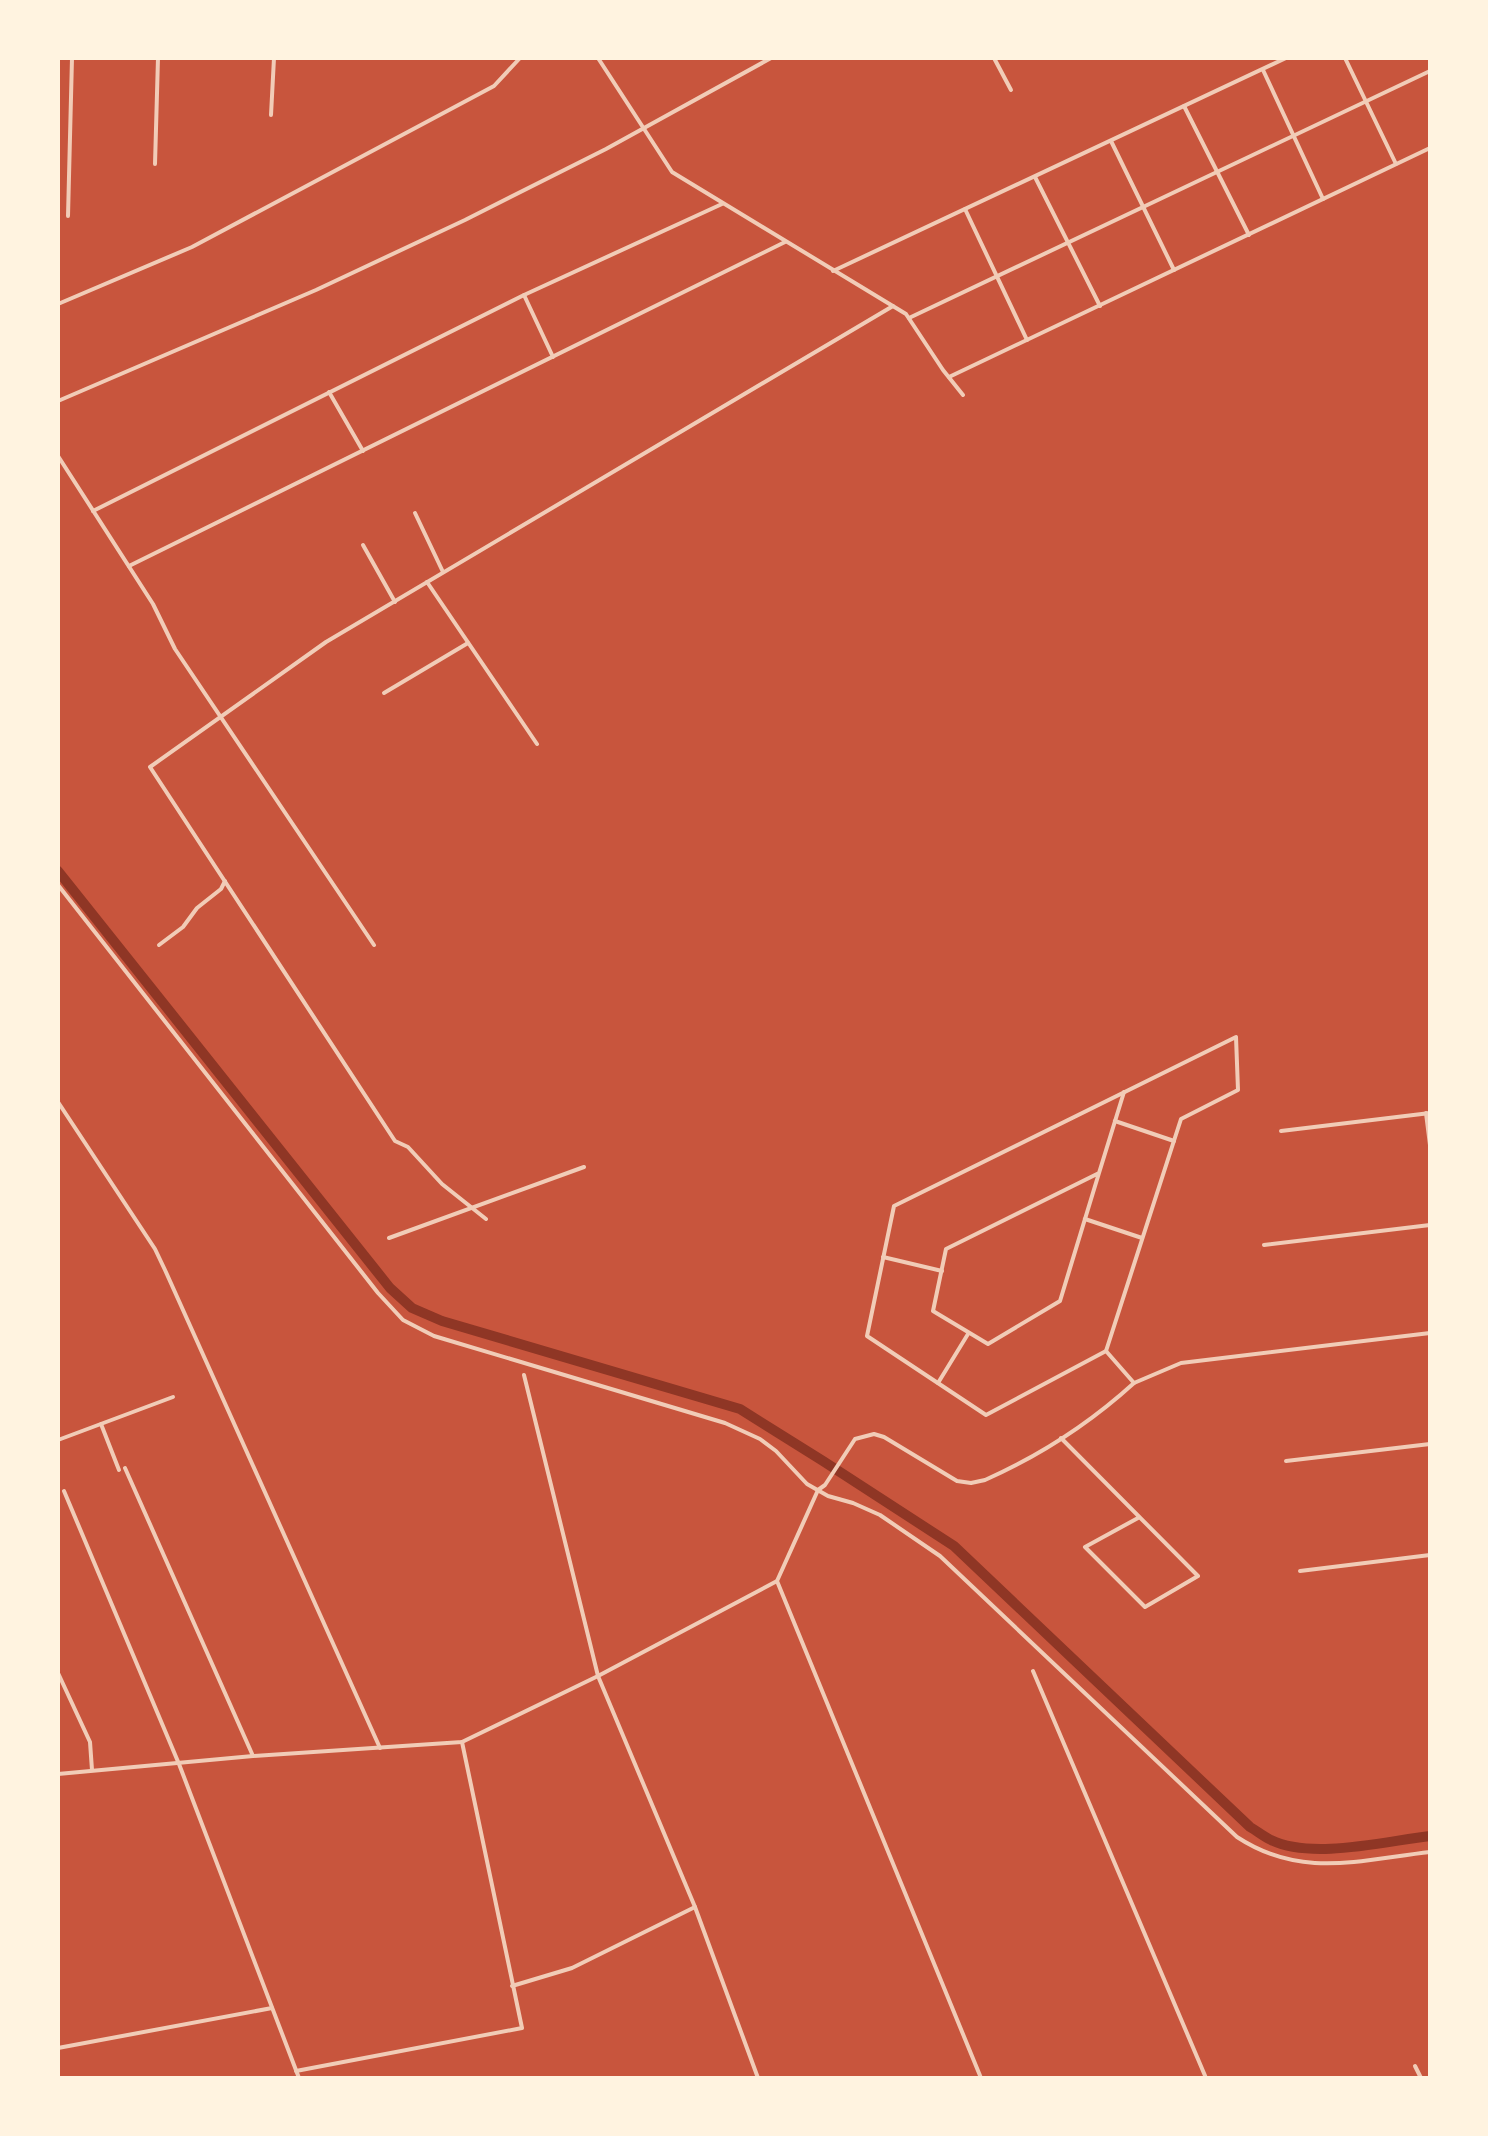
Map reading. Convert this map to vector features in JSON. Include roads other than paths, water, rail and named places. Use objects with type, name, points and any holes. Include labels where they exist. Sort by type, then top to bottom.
[{"type":"street","points":[[68,216],[72,58]]},
{"type":"street","points":[[155,164],[158,58]]},
{"type":"street","points":[[271,115],[274,58]]},
{"type":"street","points":[[58,304],[239,224],[494,86],[520,58]]},
{"type":"street","points":[[598,58],[672,172],[909,318],[963,395]]},
{"type":"street","points":[[58,401],[303,296],[452,227],[606,149],[771,58]]},
{"type":"street","points":[[994,58],[1011,90]]},
{"type":"street","points":[[833,271],[1286,58]]},
{"type":"street","points":[[1345,58],[1396,164]]},
{"type":"street","points":[[1263,70],[1323,199]]},
{"type":"street","points":[[909,318],[1430,71]]},
{"type":"street","points":[[1184,106],[1249,235]]},
{"type":"street","points":[[1111,141],[1174,270]]},
{"type":"street","points":[[949,377],[1430,148]]},
{"type":"street","points":[[1035,177],[1100,306]]},
{"type":"street","points":[[93,511],[524,295],[722,204]]},
{"type":"street","points":[[965,209],[1027,340]]},
{"type":"street","points":[[129,566],[785,242]]},
{"type":"street","points":[[524,295],[553,357]]},
{"type":"street","points":[[486,1219],[442,1184],[408,1147],[395,1141],[150,767],[326,642],[893,306]]},
{"type":"street","points":[[329,392],[363,451]]},
{"type":"street","points":[[58,456],[153,604],[175,649],[374,945]]},
{"type":"street","points":[[415,513],[443,573]]},
{"type":"street","points":[[363,545],[395,602]]},
{"type":"street","points":[[427,582],[537,744]]},
{"type":"street","points":[[384,693],[468,642]]},
{"type":"street","points":[[159,945],[183,927],[197,908],[221,889],[225,881]]},
{"type":"street","points":[[58,885],[378,1293],[403,1320],[434,1336],[743,1430],[776,1451],[807,1484],[828,1496],[880,1515],[940,1556],[1237,1837],[1255,1850],[1276,1858],[1319,1864],[1430,1852]]},
{"type":"street","points":[[1236,1037],[1238,1090],[1181,1119],[1174,1141],[1106,1351],[986,1415],[867,1336],[894,1206],[1236,1037]]},
{"type":"street","points":[[1099,1173],[946,1249],[933,1311],[988,1344],[1060,1301],[1124,1092]]},
{"type":"street","points":[[58,1102],[155,1249],[380,1748]]},
{"type":"street","points":[[1281,1131],[1428,1113],[1430,1145]]},
{"type":"street","points":[[1115,1121],[1174,1141]]},
{"type":"street","points":[[389,1238],[584,1167]]},
{"type":"street","points":[[1085,1219],[1142,1238]]},
{"type":"street","points":[[1264,1245],[1430,1225]]},
{"type":"street","points":[[883,1257],[942,1271]]},
{"type":"street","points":[[938,1383],[968,1333]]},
{"type":"street","points":[[58,1774],[253,1756],[462,1742],[598,1676],[777,1581],[818,1490],[825,1485],[855,1439],[864,1435],[884,1437],[944,1475],[971,1483],[998,1475],[1099,1413],[1134,1383],[1181,1363],[1430,1333]]},
{"type":"street","points":[[1106,1351],[1134,1383]]},
{"type":"street","points":[[524,1375],[598,1676],[695,1907],[758,2078]]},
{"type":"street","points":[[58,1440],[173,1397]]},
{"type":"street","points":[[101,1424],[253,1756]]},
{"type":"street","points":[[1061,1438],[1198,1576],[1145,1607],[1085,1547],[1138,1518]]},
{"type":"street","points":[[1286,1461],[1430,1444]]},
{"type":"street","points":[[64,1491],[179,1764],[299,2078]]},
{"type":"street","points":[[1300,1571],[1430,1555]]},
{"type":"street","points":[[777,1581],[981,2078]]},
{"type":"street","points":[[1033,1671],[1206,2078]]},
{"type":"street","points":[[58,1673],[90,1742],[92,1770]]},
{"type":"street","points":[[296,2071],[522,2028],[462,1742]]},
{"type":"street","points":[[512,1986],[572,1968],[695,1907]]},
{"type":"street","points":[[58,2048],[272,2008]]},
{"type":"street","points":[[1415,2066],[1421,2078]]},
{"type":"waterway","points":[[58,871],[390,1288],[412,1308],[442,1321],[740,1409],[954,1546],[1250,1827],[1268,1839],[1288,1846],[1328,1849],[1430,1836]]}]
